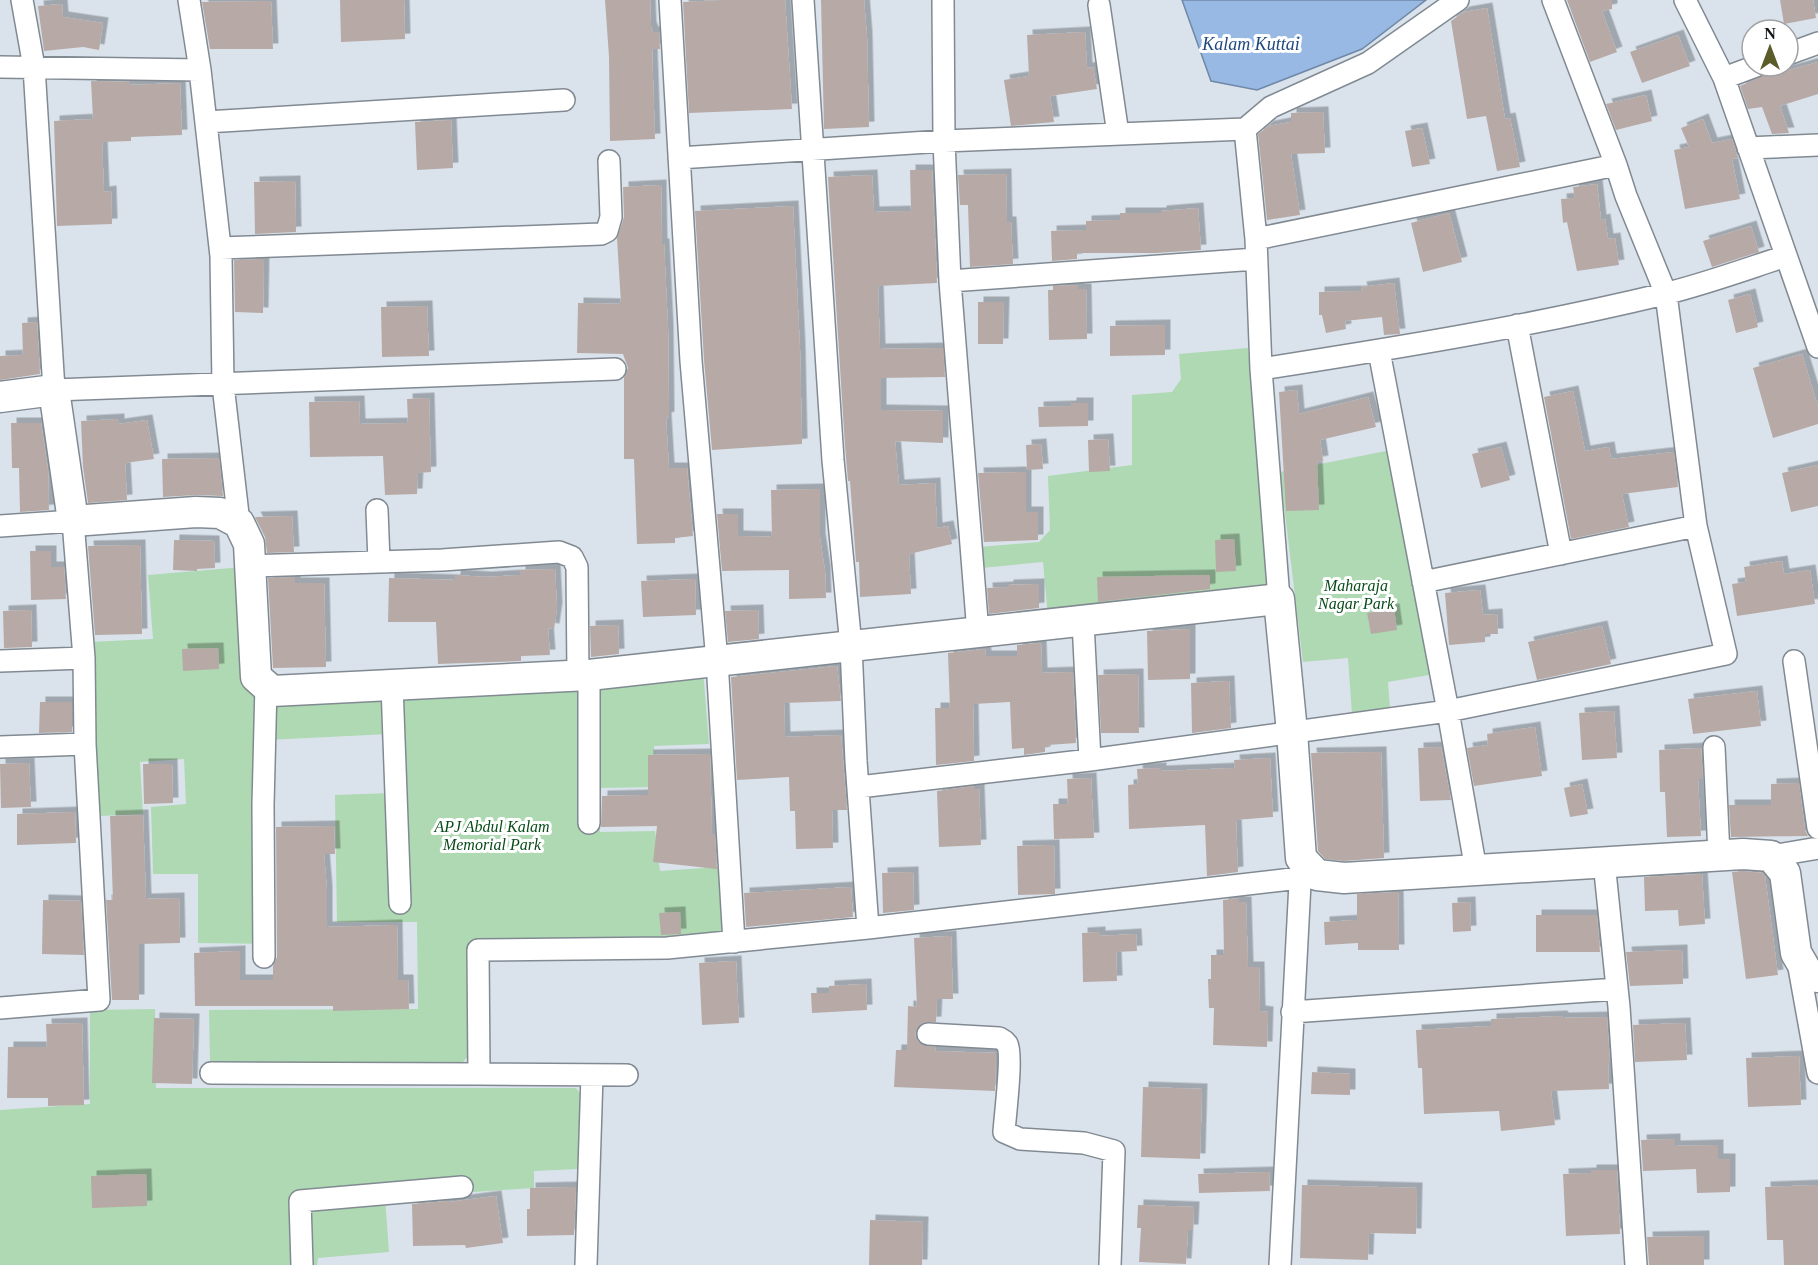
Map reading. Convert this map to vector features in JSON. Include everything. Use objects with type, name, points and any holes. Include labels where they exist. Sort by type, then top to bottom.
[{"type":"street","points":[[0,1008],[99,1000],[85,744],[84,658],[73,521],[54,390],[34,67],[22,0]]},
{"type":"street","points":[[189,0],[200,70],[220,248],[223,385],[238,523],[249,544],[256,677],[272,691],[584,676],[1279,599]]},
{"type":"street","points":[[670,0],[692,361],[717,661],[734,942]]},
{"type":"street","points":[[803,0],[833,460],[851,646],[868,928]]},
{"type":"street","points":[[943,0],[944,141],[950,281],[978,633]]},
{"type":"street","points":[[679,158],[944,141],[1245,129],[1271,107],[1368,63],[1458,0]]},
{"type":"street","points":[[859,787],[1090,760],[1448,711],[1726,654],[1696,526],[1666,294],[1626,196],[1553,0]]},
{"type":"street","points":[[1685,0],[1724,78],[1818,347]]},
{"type":"street","points":[[1099,5],[1118,134]]},
{"type":"street","points":[[1800,50],[1818,44]]},
{"type":"street","points":[[0,67],[200,70]]},
{"type":"street","points":[[1724,78],[1740,72]]},
{"type":"street","points":[[206,122],[564,100]]},
{"type":"street","points":[[1245,129],[1256,249],[1261,369],[1292,732],[1300,868],[1280,1265]]},
{"type":"street","points":[[1748,148],[1818,145]]},
{"type":"street","points":[[220,248],[601,234],[607,231],[611,217],[609,161]]},
{"type":"street","points":[[950,281],[1256,249],[1616,165]]},
{"type":"street","points":[[1261,369],[1379,351],[1666,294],[1786,256]]},
{"type":"street","points":[[1517,325],[1561,554]]},
{"type":"street","points":[[1379,351],[1476,870]]},
{"type":"street","points":[[0,398],[54,390],[615,369]]},
{"type":"street","points":[[377,510],[379,562]]},
{"type":"street","points":[[0,526],[196,512],[220,513],[238,523]]},
{"type":"street","points":[[1424,582],[1696,526]]},
{"type":"street","points":[[250,566],[442,561],[559,552],[572,558],[577,567],[584,676],[589,823]]},
{"type":"street","points":[[1083,621],[1090,760]]},
{"type":"street","points":[[0,661],[84,658]]},
{"type":"street","points":[[1794,661],[1818,828]]},
{"type":"street","points":[[264,957],[262,805],[266,685]]},
{"type":"street","points":[[392,685],[400,903]]},
{"type":"street","points":[[0,747],[85,744]]},
{"type":"street","points":[[1714,747],[1719,855]]},
{"type":"street","points":[[479,1074],[478,950],[667,948],[734,942],[868,928],[1300,868],[1317,875],[1344,878],[1719,855],[1771,856],[1818,848]]},
{"type":"street","points":[[1771,856],[1785,873],[1796,953],[1818,1073]]},
{"type":"street","points":[[1604,862],[1617,989],[1636,1265]]},
{"type":"street","points":[[1796,953],[1809,975],[1818,977]]},
{"type":"street","points":[[1292,1012],[1617,989]]},
{"type":"street","points":[[928,1034],[999,1038],[1005,1041],[1008,1047],[1008,1076],[1004,1132],[1020,1139],[1084,1143],[1114,1151],[1110,1265]]},
{"type":"street","points":[[211,1073],[627,1075]]},
{"type":"street","points":[[586,1265],[592,1075]]},
{"type":"street","points":[[302,1265],[300,1201],[462,1187]]},
{"type":"green space","points":[[1248,348],[1271,594],[1048,617],[1043,562],[981,568],[979,547],[1039,542],[1050,530],[1048,476],[1132,465],[1132,395],[1172,392],[1181,379],[1179,354]]},
{"type":"green space","name":"Maharaja Nagar Park","points":[[1391,450],[1435,674],[1388,682],[1390,709],[1352,715],[1348,658],[1303,662],[1280,472]]},
{"type":"green space","name":"APJ Abdul Kalam Memorial Park","points":[[243,567],[249,678],[703,669],[709,744],[654,746],[655,787],[598,788],[600,832],[655,831],[660,871],[719,867],[725,933],[652,940],[470,944],[470,1054],[462,1063],[210,1062],[209,1010],[418,1009],[417,922],[337,922],[335,795],[392,793],[389,734],[267,740],[269,944],[198,943],[198,874],[153,874],[151,807],[186,804],[184,759],[140,762],[143,814],[100,816],[89,642],[153,639],[148,575]]},
{"type":"green space","points":[[155,1009],[156,1088],[576,1088],[580,1093],[578,1169],[534,1171],[534,1188],[385,1198],[389,1252],[318,1258],[317,1265],[0,1265],[0,1110],[90,1104],[90,1010]]},
{"type":"water","name":"Kalam Kuttai","points":[[1182,0],[1426,0],[1362,49],[1257,90],[1211,81]]},
{"type":"building","points":[[340,0],[404,0],[405,39],[341,42]]},
{"type":"building","points":[[605,0],[650,0],[651,27],[653,32],[659,32],[660,49],[652,49],[655,139],[610,141],[609,57]]},
{"type":"building","points":[[785,0],[792,109],[689,113],[683,2]]},
{"type":"building","points":[[821,0],[864,0],[869,127],[824,129]]},
{"type":"building","points":[[1567,0],[1612,0],[1612,9],[1602,11],[1617,52],[1590,62]]},
{"type":"building","points":[[1780,0],[1813,0],[1816,18],[1800,21],[1800,18],[1783,18]]},
{"type":"building","points":[[271,1],[273,49],[210,49],[202,2]]},
{"type":"building","points":[[62,4],[63,17],[103,23],[99,50],[83,47],[44,51],[38,6]]},
{"type":"building","points":[[1487,8],[1505,119],[1510,118],[1520,167],[1497,171],[1486,116],[1467,119],[1451,21],[1464,12]]},
{"type":"building","points":[[1085,32],[1087,68],[1093,67],[1097,89],[1050,96],[1054,122],[1011,126],[1004,80],[1029,76],[1027,35]]},
{"type":"building","points":[[1678,35],[1690,66],[1642,83],[1630,52]]},
{"type":"building","points":[[1818,62],[1818,94],[1780,106],[1789,133],[1772,134],[1762,107],[1748,109],[1740,86],[1758,78],[1800,78],[1800,67]]},
{"type":"building","points":[[91,81],[130,82],[130,85],[180,83],[182,135],[131,137],[131,141],[102,142],[104,192],[111,191],[112,224],[57,226],[54,121],[93,119]]},
{"type":"building","points":[[1646,95],[1652,121],[1616,130],[1606,104]]},
{"type":"building","points":[[1323,112],[1325,153],[1291,154],[1300,215],[1267,220],[1258,134],[1269,126],[1291,122],[1291,113]]},
{"type":"building","points":[[1703,119],[1712,143],[1732,139],[1738,158],[1732,159],[1740,199],[1685,209],[1674,150],[1689,147],[1681,128]]},
{"type":"building","points":[[451,120],[453,168],[417,170],[415,122]]},
{"type":"building","points":[[1422,128],[1430,164],[1412,167],[1405,131]]},
{"type":"building","points":[[910,170],[932,170],[937,283],[878,286],[880,349],[943,348],[945,377],[881,378],[881,410],[943,411],[943,443],[895,441],[899,485],[935,483],[937,528],[948,526],[952,544],[909,554],[911,594],[860,597],[859,562],[856,562],[845,446],[828,177],[872,175],[874,212],[911,211]]},
{"type":"building","points":[[1006,174],[1007,222],[1011,222],[1013,264],[970,267],[968,205],[960,205],[958,175]]},
{"type":"building","points":[[295,181],[296,232],[255,234],[254,182]]},
{"type":"building","points":[[1597,184],[1601,220],[1605,219],[1608,239],[1615,238],[1619,265],[1577,271],[1567,222],[1563,223],[1561,199],[1575,198],[1573,187]]},
{"type":"building","points":[[661,185],[662,244],[664,244],[668,328],[669,417],[666,418],[669,468],[687,468],[693,536],[675,538],[675,543],[637,544],[634,459],[624,459],[624,377],[628,368],[623,354],[577,353],[578,303],[621,304],[617,238],[624,217],[623,187]]},
{"type":"building","points":[[793,206],[802,444],[712,450],[695,211]]},
{"type":"building","points":[[1198,208],[1201,250],[1156,253],[1077,253],[1077,259],[1052,261],[1051,231],[1086,230],[1086,221],[1120,220],[1120,213],[1161,213],[1161,211]]},
{"type":"building","points":[[1449,213],[1462,262],[1423,272],[1411,223]]},
{"type":"building","points":[[1751,226],[1759,252],[1712,267],[1703,241]]},
{"type":"building","points":[[264,259],[263,313],[235,312],[234,260]]},
{"type":"building","points":[[1394,283],[1400,334],[1384,335],[1382,317],[1345,321],[1346,329],[1326,333],[1322,315],[1319,315],[1319,292],[1362,291],[1361,287]]},
{"type":"building","points":[[1078,285],[1078,289],[1086,289],[1087,339],[1049,340],[1048,290],[1053,290],[1053,286]]},
{"type":"building","points":[[1750,294],[1758,327],[1736,333],[1728,300]]},
{"type":"building","points":[[978,302],[1004,302],[1003,344],[978,344]]},
{"type":"building","points":[[427,306],[429,356],[382,357],[381,307]]},
{"type":"building","points":[[37,322],[40,374],[0,380],[0,356],[23,355],[22,323]]},
{"type":"building","points":[[1165,325],[1165,355],[1110,356],[1110,326]]},
{"type":"building","points":[[1802,354],[1818,407],[1818,424],[1773,438],[1753,368]]},
{"type":"building","points":[[1297,390],[1299,414],[1368,397],[1376,427],[1320,440],[1323,461],[1317,462],[1319,510],[1286,511],[1279,392]]},
{"type":"building","points":[[1573,391],[1585,451],[1609,447],[1611,459],[1674,452],[1678,487],[1622,494],[1629,527],[1571,539],[1544,397]]},
{"type":"building","points":[[429,398],[431,472],[418,473],[417,494],[385,495],[383,456],[310,457],[309,402],[359,401],[360,424],[408,423],[407,399]]},
{"type":"building","points":[[1071,403],[1088,403],[1088,426],[1039,427],[1038,407],[1071,406]]},
{"type":"building","points":[[119,419],[119,424],[147,420],[154,459],[125,463],[127,500],[88,503],[83,467],[81,421]]},
{"type":"building","points":[[11,423],[41,423],[48,470],[49,510],[20,512],[19,468],[12,468]]},
{"type":"building","points":[[1108,439],[1110,471],[1089,472],[1088,440]]},
{"type":"building","points":[[1041,444],[1043,469],[1027,470],[1026,445]]},
{"type":"building","points":[[1501,447],[1510,480],[1481,488],[1472,454]]},
{"type":"building","points":[[219,458],[223,496],[163,497],[162,459]]},
{"type":"building","points":[[1818,465],[1818,506],[1791,512],[1782,473]]},
{"type":"building","points":[[1026,472],[1026,512],[1038,512],[1038,540],[984,542],[978,473]]},
{"type":"building","points":[[820,489],[820,538],[826,598],[789,599],[789,570],[722,571],[717,514],[738,514],[738,536],[772,537],[771,490]]},
{"type":"building","points":[[292,516],[294,552],[267,553],[265,537],[255,517]]},
{"type":"building","points":[[1234,539],[1236,571],[1216,572],[1215,540]]},
{"type":"building","points":[[174,540],[214,541],[215,568],[197,569],[197,571],[173,570]]},
{"type":"building","points":[[140,545],[142,634],[95,635],[88,546]]},
{"type":"building","points":[[30,551],[51,551],[51,567],[64,567],[66,599],[31,600]]},
{"type":"building","points":[[1782,561],[1784,574],[1810,570],[1815,604],[1737,616],[1732,584],[1746,582],[1744,567]]},
{"type":"building","points":[[555,569],[557,608],[554,629],[548,628],[550,655],[521,656],[521,661],[438,664],[436,622],[388,622],[389,578],[455,580],[455,575],[486,577],[520,575],[520,570]]},
{"type":"building","points":[[1210,575],[1210,589],[1098,602],[1097,577]]},
{"type":"building","points":[[295,577],[295,583],[324,583],[326,667],[273,668],[268,578]]},
{"type":"building","points":[[695,579],[696,615],[643,617],[641,581]]},
{"type":"building","points":[[1039,584],[1039,608],[989,614],[987,588]]},
{"type":"building","points":[[1480,590],[1483,615],[1497,614],[1498,634],[1485,634],[1485,642],[1449,645],[1445,593]]},
{"type":"building","points":[[1394,609],[1397,630],[1371,634],[1367,613]]},
{"type":"building","points":[[31,610],[32,647],[4,648],[3,611]]},
{"type":"building","points":[[758,610],[759,639],[728,642],[725,611]]},
{"type":"building","points":[[618,625],[619,654],[591,657],[590,626]]},
{"type":"building","points":[[1602,626],[1611,664],[1537,680],[1528,642]]},
{"type":"building","points":[[1190,629],[1190,679],[1148,680],[1147,631]]},
{"type":"building","points":[[1041,644],[1042,673],[1073,672],[1076,743],[1048,745],[1049,747],[1045,747],[1045,752],[1024,755],[1024,748],[1012,749],[1010,702],[973,704],[974,761],[936,765],[935,708],[950,708],[948,653],[985,649],[986,656],[1017,656],[1017,645]]},
{"type":"building","points":[[218,648],[219,669],[183,671],[182,649]]},
{"type":"building","points":[[837,666],[841,701],[784,703],[785,737],[841,735],[847,810],[832,810],[833,848],[796,849],[795,811],[790,811],[789,777],[737,780],[731,677]]},
{"type":"building","points":[[1138,674],[1139,733],[1101,733],[1098,675]]},
{"type":"building","points":[[1229,681],[1231,728],[1192,733],[1191,683]]},
{"type":"building","points":[[1757,691],[1761,726],[1693,734],[1688,699]]},
{"type":"building","points":[[40,702],[72,702],[72,732],[39,733]]},
{"type":"building","points":[[1614,711],[1617,758],[1582,760],[1579,713]]},
{"type":"building","points":[[1535,727],[1542,776],[1474,786],[1467,748],[1488,745],[1487,734]]},
{"type":"building","points":[[1441,747],[1451,800],[1420,801],[1418,748]]},
{"type":"building","points":[[1701,748],[1703,779],[1698,779],[1701,836],[1667,837],[1665,792],[1660,792],[1659,750]]},
{"type":"building","points":[[1381,752],[1384,858],[1344,861],[1325,859],[1318,851],[1311,753]]},
{"type":"building","points":[[710,754],[712,834],[715,834],[717,869],[653,862],[657,826],[601,827],[602,796],[648,795],[648,755]]},
{"type":"building","points":[[1270,758],[1273,817],[1236,820],[1238,872],[1207,876],[1205,825],[1129,829],[1128,785],[1138,784],[1137,769],[1161,768],[1161,771],[1235,768],[1234,760]]},
{"type":"building","points":[[29,763],[31,807],[1,808],[0,764]]},
{"type":"building","points":[[143,764],[172,764],[173,803],[144,804]]},
{"type":"building","points":[[1091,778],[1094,838],[1054,839],[1053,804],[1068,804],[1067,779]]},
{"type":"building","points":[[1799,783],[1805,830],[1808,836],[1731,837],[1729,805],[1771,805],[1771,784]]},
{"type":"building","points":[[1582,784],[1588,814],[1570,817],[1564,788]]},
{"type":"building","points":[[974,786],[974,789],[979,789],[981,845],[939,847],[937,791]]},
{"type":"building","points":[[75,812],[76,843],[17,845],[17,814]]},
{"type":"building","points":[[143,815],[146,899],[179,898],[180,943],[139,944],[139,1000],[112,1000],[106,900],[113,900],[110,816]]},
{"type":"building","points":[[334,826],[335,854],[324,854],[327,927],[397,925],[398,980],[408,980],[409,1009],[333,1011],[333,1006],[195,1006],[194,953],[240,951],[240,980],[273,980],[273,966],[277,957],[276,827]]},
{"type":"building","points":[[1054,845],[1055,894],[1018,895],[1017,846]]},
{"type":"building","points":[[913,872],[914,910],[883,913],[882,873]]},
{"type":"building","points":[[1732,872],[1762,873],[1765,876],[1778,975],[1746,979]]},
{"type":"building","points":[[1702,874],[1705,924],[1679,926],[1678,910],[1645,911],[1644,877]]},
{"type":"building","points":[[851,887],[853,917],[746,927],[744,893]]},
{"type":"building","points":[[1398,892],[1399,950],[1358,950],[1358,943],[1325,945],[1324,922],[1357,920],[1357,894]]},
{"type":"building","points":[[1239,898],[1239,902],[1246,902],[1248,967],[1259,967],[1260,1011],[1268,1012],[1267,1047],[1213,1045],[1214,1008],[1209,1008],[1208,979],[1211,979],[1211,955],[1224,955],[1223,900]]},
{"type":"building","points":[[43,900],[81,901],[84,955],[42,954]]},
{"type":"building","points":[[1470,902],[1471,931],[1453,932],[1452,903]]},
{"type":"building","points":[[680,912],[681,934],[661,935],[659,913]]},
{"type":"building","points":[[1536,915],[1597,915],[1600,952],[1536,952]]},
{"type":"building","points":[[1100,932],[1100,936],[1136,934],[1137,951],[1116,952],[1117,981],[1083,982],[1082,933]]},
{"type":"building","points":[[951,936],[953,999],[937,999],[936,1022],[922,1023],[915,1033],[916,1039],[922,1045],[936,1047],[935,1051],[996,1053],[995,1091],[894,1087],[896,1050],[907,1050],[908,1006],[917,1007],[914,938]]},
{"type":"building","points":[[1682,950],[1683,984],[1630,986],[1626,952]]},
{"type":"building","points":[[736,961],[739,1023],[702,1025],[699,963]]},
{"type":"building","points":[[866,984],[867,1010],[812,1013],[811,993],[829,993],[829,986]]},
{"type":"building","points":[[1562,1016],[1563,1018],[1607,1017],[1609,1089],[1551,1091],[1555,1125],[1501,1131],[1499,1111],[1424,1114],[1422,1068],[1418,1068],[1416,1030],[1491,1026],[1491,1019]]},
{"type":"building","points":[[154,1018],[194,1019],[192,1084],[152,1083]]},
{"type":"building","points":[[82,1023],[84,1105],[48,1106],[48,1098],[7,1098],[8,1047],[47,1047],[46,1024]]},
{"type":"building","points":[[1685,1023],[1687,1060],[1635,1062],[1633,1025]]},
{"type":"building","points":[[1799,1056],[1801,1105],[1748,1107],[1746,1058]]},
{"type":"building","points":[[1312,1072],[1350,1074],[1350,1095],[1311,1094]]},
{"type":"building","points":[[1143,1087],[1202,1089],[1200,1159],[1141,1157]]},
{"type":"building","points":[[1675,1139],[1675,1146],[1718,1145],[1718,1159],[1730,1159],[1730,1192],[1697,1193],[1696,1169],[1643,1171],[1641,1140]]},
{"type":"building","points":[[1591,1170],[1617,1170],[1620,1234],[1566,1236],[1563,1174],[1591,1173]]},
{"type":"building","points":[[1269,1172],[1270,1191],[1199,1193],[1198,1174]]},
{"type":"building","points":[[146,1174],[147,1206],[92,1208],[91,1176]]},
{"type":"building","points":[[1302,1185],[1417,1188],[1416,1234],[1369,1233],[1368,1260],[1300,1258]]},
{"type":"building","points":[[1818,1185],[1818,1265],[1784,1265],[1783,1240],[1767,1240],[1765,1187]]},
{"type":"building","points":[[576,1187],[574,1235],[527,1236],[530,1188]]},
{"type":"building","points":[[496,1196],[503,1243],[466,1248],[465,1245],[413,1246],[412,1204]]},
{"type":"building","points":[[1138,1205],[1194,1207],[1193,1230],[1188,1230],[1186,1264],[1139,1262],[1141,1228],[1137,1228]]},
{"type":"building","points":[[870,1220],[923,1222],[922,1265],[869,1265]]},
{"type":"building","points":[[1704,1236],[1704,1265],[1649,1265],[1647,1237]]}]
